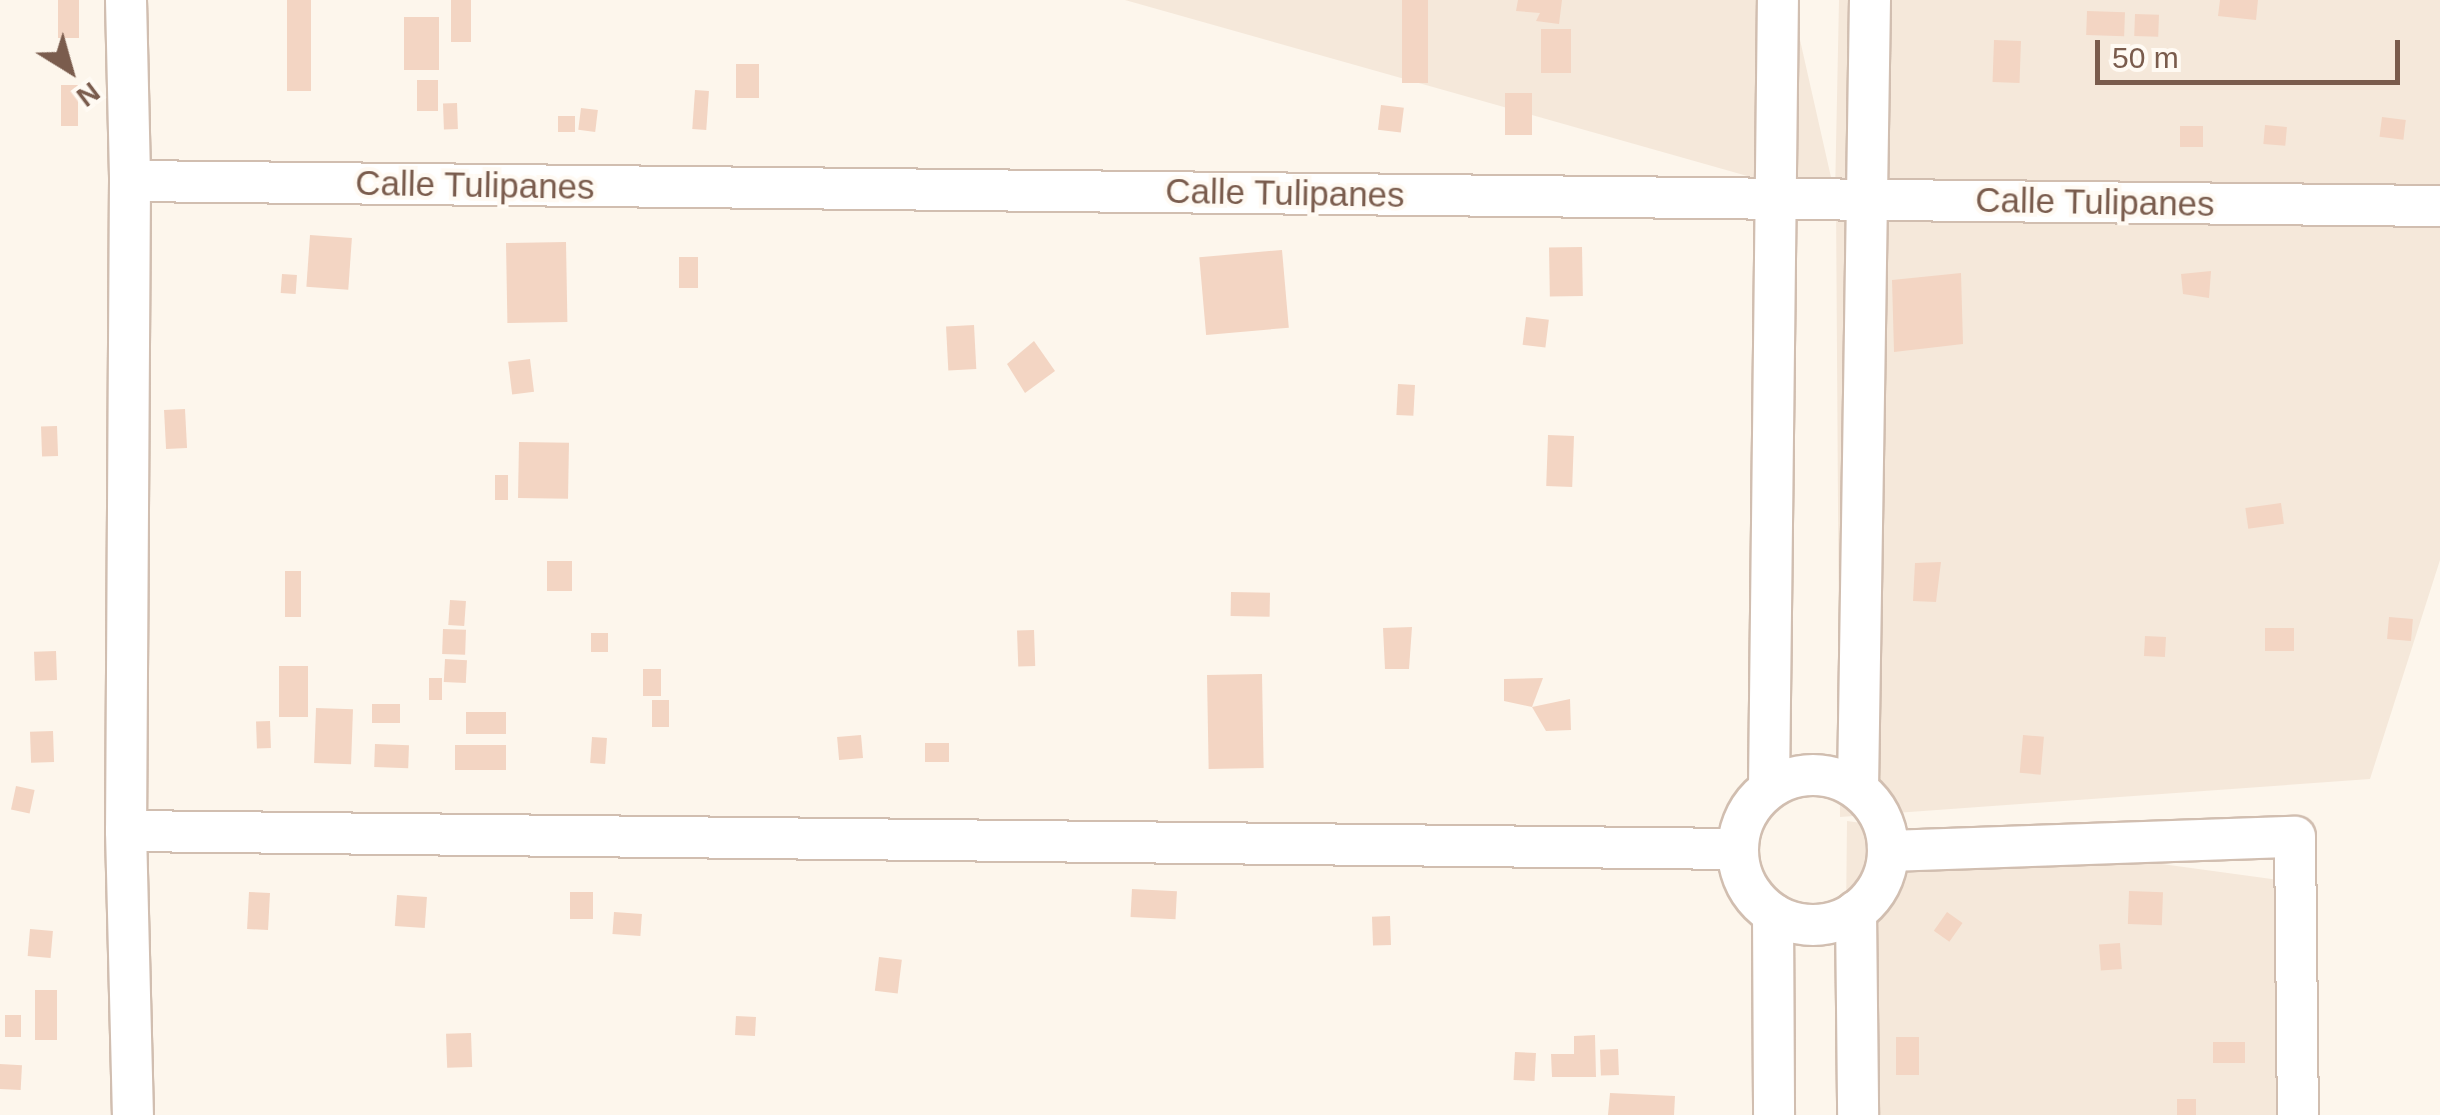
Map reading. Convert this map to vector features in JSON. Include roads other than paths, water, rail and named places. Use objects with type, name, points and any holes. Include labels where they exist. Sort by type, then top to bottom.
[{"type":"street","points":[[126,0],[130,181],[126,831],[133,1115]]},
{"type":"street","points":[[1770,788],[1778,0]]},
{"type":"street","points":[[1858,789],[1870,0]]},
{"type":"street","name":"Calle Tulipanes","points":[[130,181],[2440,206]]},
{"type":"street","points":[[1814,774],[1837,778],[1858,789],[1875,806],[1885,827],[1888,851],[1884,874],[1874,895],[1856,912],[1835,922],[1812,926],[1773,914],[1751,894],[1737,849],[1741,826],[1752,805],[1770,788],[1790,778],[1814,774]]},
{"type":"street","points":[[126,831],[1737,849]]},
{"type":"street","points":[[1888,851],[2296,837],[2298,1115]]},
{"type":"street","points":[[1856,912],[1858,1115]]},
{"type":"street","points":[[1773,914],[1774,1115]]}]
